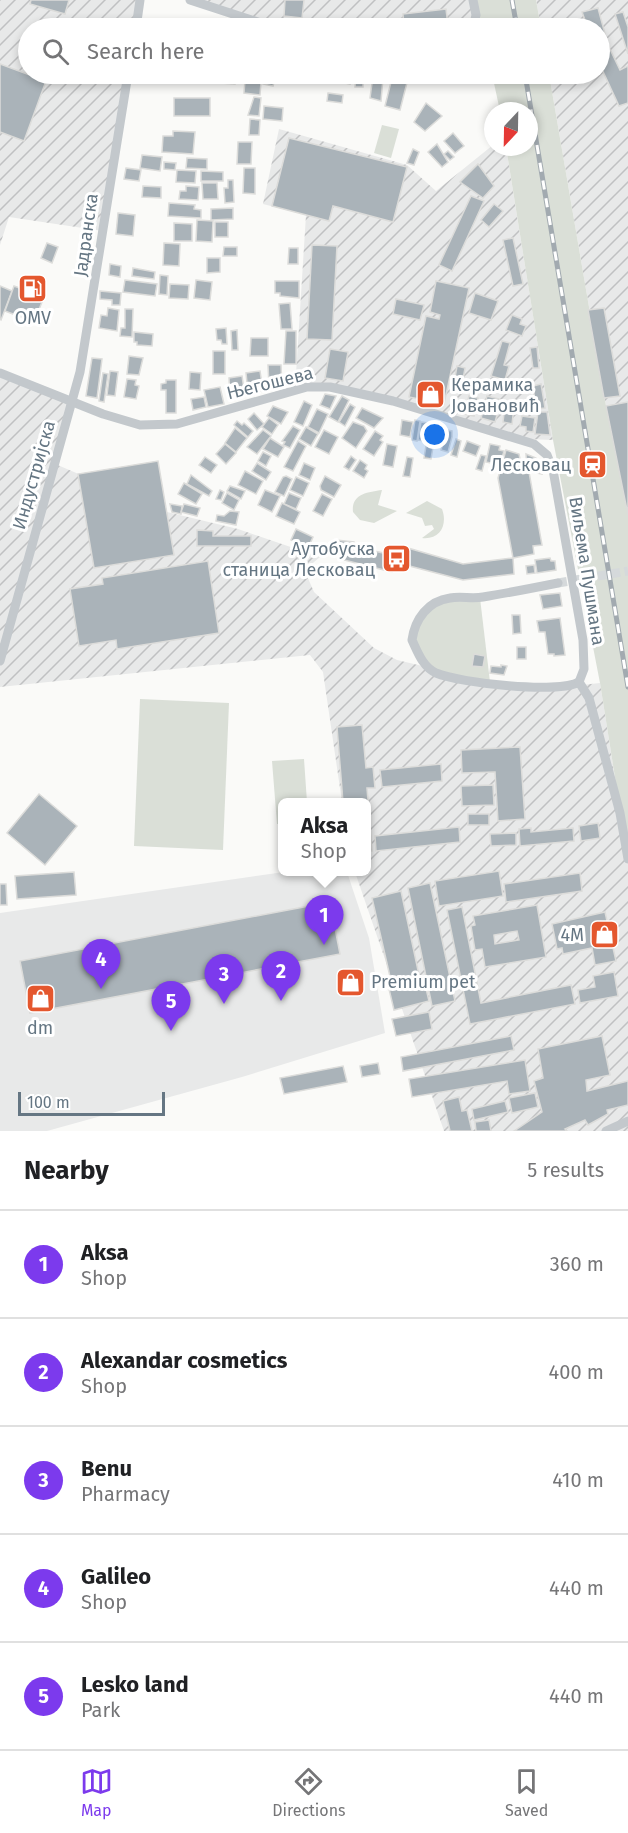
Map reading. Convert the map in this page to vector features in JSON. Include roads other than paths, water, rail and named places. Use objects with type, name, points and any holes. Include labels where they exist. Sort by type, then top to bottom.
[{"type":"street","points":[[137,18],[140,0]]},
{"type":"street","points":[[190,0],[245,18]]},
{"type":"street","points":[[473,0],[475,18]]},
{"type":"street","name":"Јадранска","points":[[72,401],[80,372],[94,297],[126,84]]},
{"type":"street","name":"Његошева","points":[[0,373],[124,421],[156,427],[188,421],[307,387],[330,387],[393,401],[525,439],[547,455]]},
{"type":"street","name":"Индустријска","points":[[0,662],[72,401]]},
{"type":"street","name":"Виљема Пушмана","points":[[547,455],[553,470],[585,658],[579,682],[563,688],[532,687],[443,675],[426,666],[412,640],[418,620],[427,608],[439,601],[451,597],[480,598],[558,583]]},
{"type":"street","points":[[579,682],[589,698],[620,813],[628,859]]},
{"type":"street","points":[[606,1131],[628,1120]]},
{"type":"tunnel","points":[[558,583],[628,571]]},
{"type":"railway","points":[[512,0],[515,18]]},
{"type":"railway","points":[[527,84],[628,687]]},
{"type":"place","name":"OMV","points":[[33,289]]},
{"type":"place","name":"Керамика Јовановић","points":[[430,395]]},
{"type":"place","name":"Лесковац","points":[[592,465]]},
{"type":"place","name":"Аутобуска станица Лесковац","points":[[396,559]]},
{"type":"place","name":"4M","points":[[605,935]]},
{"type":"place","name":"Aksa","points":[[324,945]]},
{"type":"place","name":"Premium pet","points":[[350,982]]},
{"type":"place","name":"Galileo","points":[[101,989]]},
{"type":"place","name":"dm","points":[[40,999]]},
{"type":"place","name":"Alexandar cosmetics","points":[[281,1001]]},
{"type":"place","name":"Benu","points":[[224,1004]]},
{"type":"place","name":"Lesko land","points":[[171,1031]]}]
